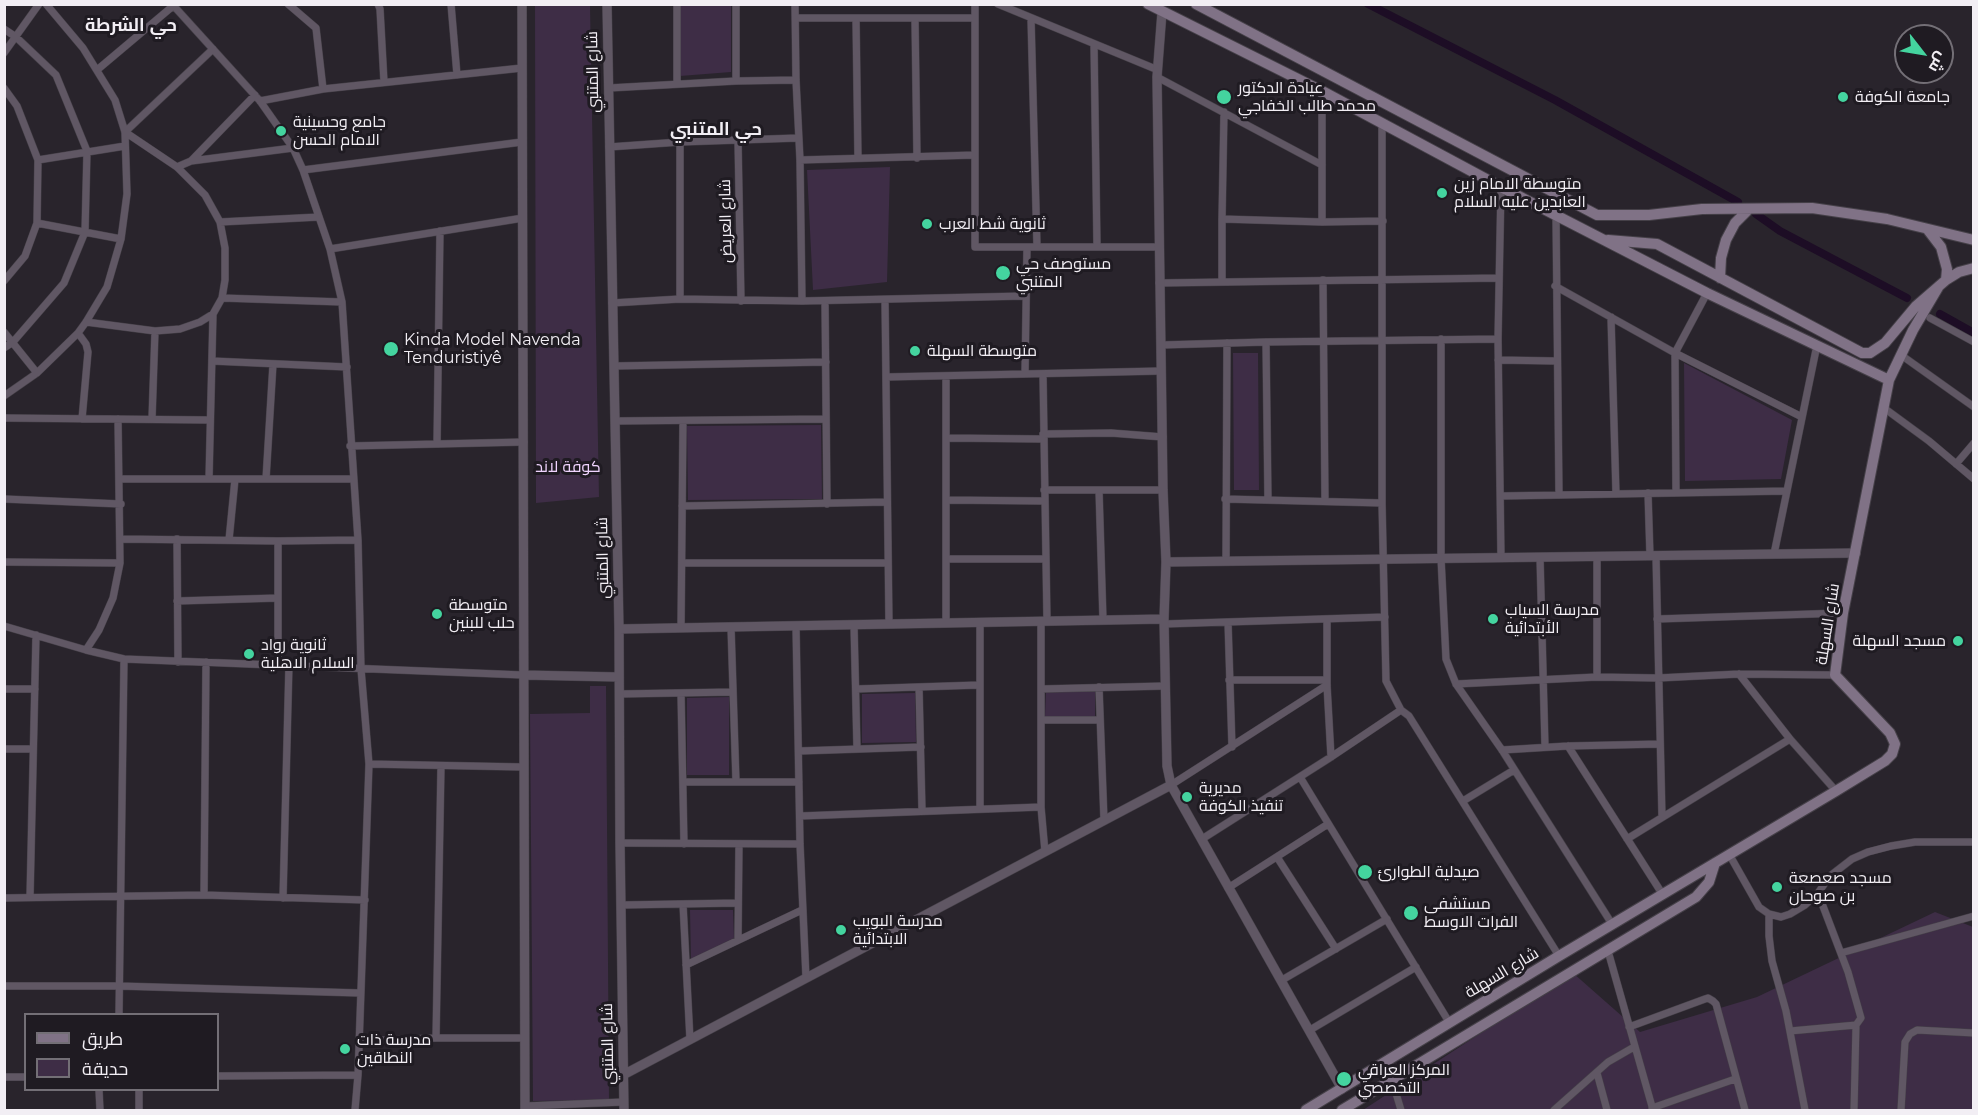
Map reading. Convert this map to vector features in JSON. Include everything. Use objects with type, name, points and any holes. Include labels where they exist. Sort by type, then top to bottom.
[{"type":"main road","points":[[1148,4],[1322,91],[1501,187],[1707,293],[1889,380]]},
{"type":"main road","points":[[1196,4],[1597,215],[1649,215],[1702,209],[1778,207],[1821,209],[1887,219],[1974,240]]},
{"type":"main road","points":[[1720,278],[1720,258],[1726,240],[1735,223],[1749,209]]},
{"type":"main road","points":[[1928,230],[1941,247],[1947,268],[1942,283]]},
{"type":"main road","points":[[1603,240],[1657,244],[1862,353],[1870,353],[1885,343],[1916,306],[1942,283],[1959,272],[1974,268]]},
{"type":"main road","name":"شارع السهلة","points":[[1306,1110],[1836,791],[1885,761],[1892,754],[1894,744],[1890,734],[1835,675],[1843,613],[1889,380],[1942,283]]},
{"type":"main road","points":[[1341,1110],[1696,897],[1709,882],[1715,862]]},
{"type":"street","points":[[4,53],[39,4]]},
{"type":"street","points":[[4,396],[37,373],[78,333],[86,322],[107,287],[121,239],[128,194],[125,132],[115,100],[84,48],[46,4]]},
{"type":"street","points":[[288,4],[315,28],[322,89]]},
{"type":"street","points":[[378,4],[384,82]]},
{"type":"street","points":[[451,4],[457,75]]},
{"type":"street","points":[[522,4],[525,1108],[624,1106]]},
{"type":"street","name":"شارع المتنبي","points":[[607,4],[620,629],[618,677],[624,1106]]},
{"type":"street","points":[[677,4],[677,84]]},
{"type":"street","points":[[736,4],[736,81]]},
{"type":"street","points":[[795,4],[802,301]]},
{"type":"street","points":[[975,4],[975,247],[1159,247]]},
{"type":"street","points":[[97,70],[173,5],[255,95],[293,148],[303,170],[330,249],[342,302],[347,367],[350,446],[358,540],[361,669],[369,764],[355,1110]]},
{"type":"street","points":[[1002,5],[1157,73],[1322,165]]},
{"type":"street","points":[[1162,12],[1157,73],[1159,283],[1166,562],[1164,621],[1167,766],[1171,785],[1342,1089]]},
{"type":"street","points":[[795,18],[975,18]]},
{"type":"street","points":[[856,18],[858,158]]},
{"type":"street","points":[[1031,18],[1037,247]]},
{"type":"street","points":[[915,19],[917,158]]},
{"type":"street","points":[[4,29],[16,37],[56,75],[87,151],[85,232],[64,284],[13,342],[4,348]]},
{"type":"street","points":[[1094,44],[1097,246]]},
{"type":"street","points":[[125,132],[213,49]]},
{"type":"street","points":[[260,101],[322,89],[522,68]]},
{"type":"street","points":[[609,88],[796,80]]},
{"type":"street","points":[[4,88],[17,106],[38,160],[37,223],[25,256],[4,281]]},
{"type":"street","points":[[1322,91],[1322,222]]},
{"type":"street","points":[[191,161],[255,95]]},
{"type":"street","points":[[1222,281],[1224,112]]},
{"type":"street","points":[[1382,123],[1382,503],[1386,681],[1401,710],[1409,716],[1559,956]]},
{"type":"street","points":[[125,132],[177,167],[205,195],[220,222],[225,248],[225,280],[222,298],[213,314],[209,479]]},
{"type":"street","points":[[609,147],[798,138]]},
{"type":"street","name":"شارع العريض","points":[[738,140],[741,301]]},
{"type":"street","points":[[303,170],[522,142]]},
{"type":"street","points":[[680,142],[680,299]]},
{"type":"street","points":[[38,160],[125,146]]},
{"type":"street","points":[[177,167],[191,161],[293,148]]},
{"type":"street","points":[[800,160],[975,155]]},
{"type":"street","points":[[1501,187],[1498,339],[1501,558]]},
{"type":"street","points":[[1556,215],[1559,495]]},
{"type":"street","points":[[220,222],[319,217]]},
{"type":"street","points":[[330,249],[523,218]]},
{"type":"street","points":[[1221,219],[1383,221]]},
{"type":"street","points":[[37,223],[121,239]]},
{"type":"street","points":[[437,444],[440,231]]},
{"type":"street","points":[[1025,374],[1027,247]]},
{"type":"street","points":[[1159,283],[1499,278]]},
{"type":"street","points":[[1323,280],[1325,501]]},
{"type":"street","points":[[1555,286],[1676,353],[1802,417]]},
{"type":"street","points":[[1676,492],[1676,353],[1707,293]]},
{"type":"street","points":[[612,303],[680,299],[825,301],[1025,296]]},
{"type":"street","points":[[222,298],[342,302]]},
{"type":"street","points":[[885,300],[889,624]]},
{"type":"street","points":[[825,301],[827,504]]},
{"type":"street","points":[[86,322],[155,331],[180,328],[200,322],[213,314]]},
{"type":"street","points":[[1611,317],[1616,494]]},
{"type":"street","points":[[1930,318],[1974,342]]},
{"type":"street","points":[[152,419],[155,331]]},
{"type":"street","points":[[4,332],[37,373]]},
{"type":"street","points":[[78,333],[86,344],[88,352],[82,419]]},
{"type":"street","points":[[1440,339],[1441,558],[1446,659],[1456,684],[1502,750],[1612,924]]},
{"type":"street","points":[[1161,345],[1498,339]]},
{"type":"street","points":[[1266,342],[1268,500]]},
{"type":"street","points":[[1226,561],[1227,343]]},
{"type":"street","points":[[1774,554],[1817,345]]},
{"type":"street","points":[[1901,355],[1974,407]]},
{"type":"street","points":[[1498,360],[1556,361]]},
{"type":"street","points":[[212,362],[347,367]]},
{"type":"street","points":[[615,366],[826,362]]},
{"type":"street","points":[[266,479],[273,364]]},
{"type":"street","points":[[886,378],[1161,371]]},
{"type":"street","points":[[1043,374],[1045,559],[1041,688],[1041,807],[1045,852]]},
{"type":"street","points":[[946,376],[946,623]]},
{"type":"street","points":[[1884,408],[1974,479]]},
{"type":"street","points":[[4,418],[210,420]]},
{"type":"street","points":[[86,650],[99,630],[114,598],[120,563],[121,504],[118,419]]},
{"type":"street","points":[[615,421],[826,419]]},
{"type":"street","points":[[681,628],[683,422]]},
{"type":"street","points":[[946,438],[1043,437],[1111,433],[1163,437]]},
{"type":"street","points":[[350,446],[524,442]]},
{"type":"street","points":[[1956,464],[1974,443]]},
{"type":"street","points":[[119,479],[353,479]]},
{"type":"street","points":[[229,540],[235,479]]},
{"type":"street","points":[[1044,490],[1163,490]]},
{"type":"street","points":[[1099,490],[1103,620]]},
{"type":"street","points":[[1501,496],[1787,491]]},
{"type":"street","points":[[1648,494],[1657,619],[1662,817]]},
{"type":"street","points":[[4,499],[121,504]]},
{"type":"street","points":[[1226,499],[1382,503]]},
{"type":"street","points":[[946,500],[1044,501]]},
{"type":"street","points":[[682,506],[888,502]]},
{"type":"street","points":[[121,539],[358,540]]},
{"type":"street","points":[[177,539],[178,662]]},
{"type":"street","points":[[278,541],[278,664]]},
{"type":"street","points":[[1166,562],[1856,553]]},
{"type":"street","points":[[1597,556],[1597,677]]},
{"type":"street","points":[[1540,557],[1545,747]]},
{"type":"street","points":[[946,559],[1045,559]]},
{"type":"street","points":[[4,562],[120,563]]},
{"type":"street","points":[[682,563],[888,563]]},
{"type":"street","points":[[177,601],[278,598]]},
{"type":"street","points":[[1657,619],[1843,613]]},
{"type":"street","points":[[620,629],[1103,620],[1228,622],[1385,617]]},
{"type":"street","points":[[1327,619],[1327,682],[1331,757]]},
{"type":"street","points":[[980,622],[980,809]]},
{"type":"street","points":[[1228,622],[1232,747]]},
{"type":"street","points":[[854,625],[857,749]]},
{"type":"street","points":[[796,626],[800,844],[806,978]]},
{"type":"street","points":[[731,627],[736,782]]},
{"type":"street","points":[[7,628],[124,659],[618,677]]},
{"type":"street","points":[[30,897],[36,635]]},
{"type":"street","points":[[119,1013],[124,659]]},
{"type":"street","points":[[204,896],[206,662]]},
{"type":"street","points":[[283,898],[289,664]]},
{"type":"street","points":[[1456,684],[1597,677],[1658,678],[1739,674],[1835,675]]},
{"type":"street","points":[[1739,674],[1790,739],[1836,791]]},
{"type":"street","points":[[1229,680],[1327,682]]},
{"type":"street","points":[[623,1075],[1171,785],[1232,747],[1327,682]]},
{"type":"street","points":[[856,689],[980,685]]},
{"type":"street","points":[[1041,688],[1165,686]]},
{"type":"street","points":[[920,687],[922,810]]},
{"type":"street","points":[[1099,687],[1104,820]]},
{"type":"street","points":[[4,689],[35,689]]},
{"type":"street","points":[[619,693],[733,692]]},
{"type":"street","points":[[681,693],[684,844]]},
{"type":"street","points":[[1203,839],[1401,710]]},
{"type":"street","points":[[1041,720],[1099,720]]},
{"type":"street","points":[[1627,839],[1790,739]]},
{"type":"street","points":[[1502,750],[1660,744]]},
{"type":"street","points":[[1568,746],[1662,895]]},
{"type":"street","points":[[798,751],[921,747]]},
{"type":"street","points":[[4,749],[33,749]]},
{"type":"street","points":[[369,764],[523,767]]},
{"type":"street","points":[[436,1038],[441,766]]},
{"type":"street","points":[[1463,801],[1514,770]]},
{"type":"street","points":[[1299,777],[1449,1022]]},
{"type":"street","points":[[683,782],[799,782]]},
{"type":"street","points":[[800,816],[1041,807]]},
{"type":"street","points":[[1228,888],[1328,824]]},
{"type":"street","points":[[1729,854],[1759,907],[1769,914],[1781,917],[1805,905],[1830,876],[1852,859],[1868,852],[1915,842],[1974,842]]},
{"type":"street","points":[[620,843],[800,844]]},
{"type":"street","points":[[738,940],[739,844]]},
{"type":"street","points":[[1277,857],[1336,949]]},
{"type":"street","points":[[1818,892],[1841,953],[1861,1018],[1856,1025],[1854,1110]]},
{"type":"street","points":[[4,898],[204,896],[365,900]]},
{"type":"street","points":[[621,905],[738,903]]},
{"type":"street","points":[[683,904],[690,1040]]},
{"type":"street","points":[[686,965],[802,910]]},
{"type":"street","points":[[1769,914],[1772,961],[1790,1031],[1804,1110]]},
{"type":"street","points":[[1841,953],[1974,916]]},
{"type":"street","points":[[1282,980],[1387,919]]},
{"type":"street","points":[[1608,951],[1652,1109],[1735,1079]]},
{"type":"street","points":[[1310,1030],[1416,966]]},
{"type":"street","points":[[4,986],[119,986],[360,993]]},
{"type":"street","points":[[1629,1027],[1705,999],[1713,1001],[1716,1004],[1745,1110]]},
{"type":"street","points":[[1790,1031],[1856,1025]]},
{"type":"street","points":[[1901,1110],[1905,1042],[1910,1034],[1917,1030],[1974,1033]]},
{"type":"street","points":[[359,1041],[524,1038]]},
{"type":"street","points":[[1554,1110],[1608,1062],[1634,1047]]},
{"type":"street","points":[[1597,1073],[1606,1110]]},
{"type":"street","points":[[219,1076],[358,1075]]},
{"type":"street","points":[[4,1077],[24,1077]]},
{"type":"street","points":[[1392,1080],[1401,1110]]},
{"type":"street","points":[[99,1091],[100,1110]]},
{"type":"street","points":[[139,1091],[139,1110]]},
{"type":"green space","name":"كوفة لاند","points":[[535,5],[590,5],[599,497],[536,503]]},
{"type":"green space","points":[[680,5],[731,5],[731,72],[680,76]]},
{"type":"green space","points":[[890,167],[887,282],[813,290],[807,170]]},
{"type":"green space","points":[[1233,353],[1258,353],[1259,490],[1234,490]]},
{"type":"green space","points":[[1684,363],[1792,420],[1781,479],[1685,481]]},
{"type":"green space","points":[[821,425],[822,499],[688,500],[687,426]]},
{"type":"green space","points":[[590,686],[606,686],[609,1100],[533,1101],[530,714],[590,713]]},
{"type":"green space","points":[[1046,691],[1095,691],[1095,716],[1045,716]]},
{"type":"green space","points":[[915,693],[916,742],[862,743],[862,694]]},
{"type":"green space","points":[[729,697],[729,775],[687,775],[687,698]]},
{"type":"green space","points":[[690,910],[733,910],[734,938],[691,960]]},
{"type":"green space","points":[[1935,912],[1973,927],[1973,1110],[1363,1110],[1573,973],[1640,1032],[1757,997]]},
{"type":"waterway","points":[[1368,4],[1555,100],[1738,202]]},
{"type":"waterway","points":[[1756,214],[1780,231],[1907,298]]},
{"type":"waterway","points":[[1940,314],[1974,333]]},
{"type":"place","name":"عيادة الدكتور محمد طالب الخفاجي","points":[[1224,97]]},
{"type":"place","name":"جامعة الكوفة","points":[[1843,97]]},
{"type":"place","name":"جامع وحسينية الامام الحسن","points":[[281,131]]},
{"type":"place","name":"متوسطة الامام زين العابدين عليه السلام","points":[[1442,193]]},
{"type":"place","name":"ثانوية شط العرب","points":[[927,224]]},
{"type":"place","name":"مستوصف حي المتنبي","points":[[1003,273]]},
{"type":"place","name":"Kinda Model Navenda Tenduristiyê","points":[[391,349]]},
{"type":"place","name":"متوسطة السهلة","points":[[915,351]]},
{"type":"place","name":"متوسطة حلب للبنين","points":[[437,614]]},
{"type":"place","name":"مدرسة السياب الأبتدائية","points":[[1493,619]]},
{"type":"place","name":"مسجد السهلة","points":[[1958,641]]},
{"type":"place","name":"ثانوية رواد السلام الاهلية","points":[[249,654]]},
{"type":"place","name":"مديرية تنفيذ الكوفة","points":[[1187,797]]},
{"type":"place","name":"صيدلية الطوارئ","points":[[1365,872]]},
{"type":"place","name":"مسجد صعصعة بن صوحان","points":[[1777,887]]},
{"type":"place","name":"مستشفى الفرات الاوسط","points":[[1411,913]]},
{"type":"place","name":"مدرسة البويب الابتدائية","points":[[841,930]]},
{"type":"place","name":"مدرسة ذات النطاقين","points":[[345,1049]]},
{"type":"place","name":"المركز العراقي التخصصي","points":[[1344,1079]]},
{"type":"district","name":"حي الشرطة","points":[[131,26]]},
{"type":"district","name":"حي المتنبي","points":[[716,130]]}]
